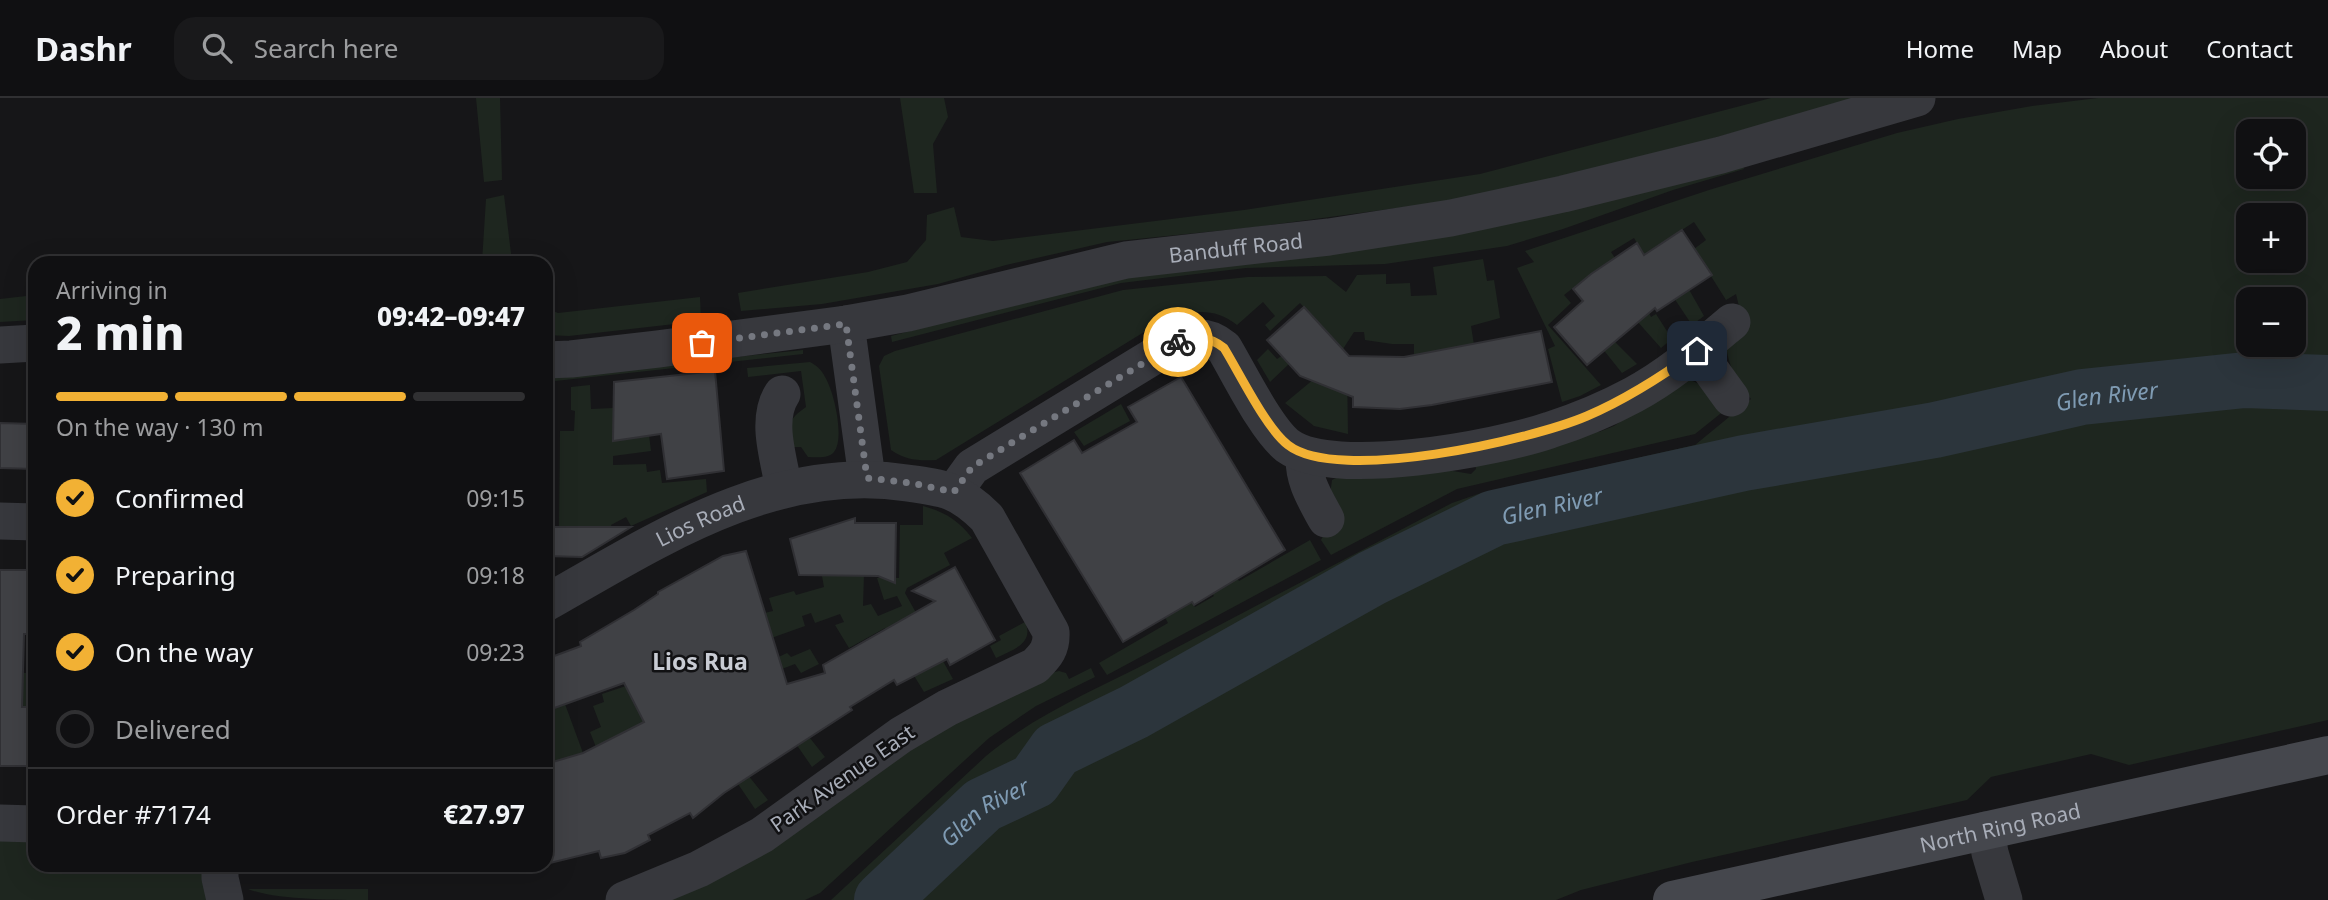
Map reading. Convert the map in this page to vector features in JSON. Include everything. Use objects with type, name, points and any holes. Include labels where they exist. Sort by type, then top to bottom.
[{"type":"main road","name":"North Ring Road","points":[[1672,900],[2328,755]]},
{"type":"street","name":"Banduff Road","points":[[553,360],[846,324],[908,313],[1126,260],[1329,237],[1451,218],[1721,155],[1917,98]]},
{"type":"street","points":[[954,492],[972,467],[1172,345],[1190,338],[1214,340],[1224,348],[1274,431],[1288,445],[1304,455],[1339,459],[1398,459],[1472,449],[1547,431],[1587,416],[1635,394],[1697,351],[1732,322]]},
{"type":"street","points":[[846,324],[867,478]]},
{"type":"street","points":[[0,345],[28,343]]},
{"type":"street","points":[[1697,351],[1731,398]]},
{"type":"street","points":[[782,394],[776,403],[773,420],[784,489]]},
{"type":"street","points":[[1304,455],[1308,486],[1326,519]]},
{"type":"street","name":"Lios Road","points":[[553,599],[668,533],[714,513],[784,489],[867,478],[954,492]]},
{"type":"street","name":"Park Avenue East","points":[[624,900],[699,869],[762,835],[901,735],[947,708],[1035,666],[1045,656],[1052,644],[1051,632],[1045,618],[987,518],[954,492]]},
{"type":"street","points":[[0,521],[28,522]]},
{"type":"street","points":[[0,823],[28,824]]},
{"type":"street","points":[[1986,830],[2004,900]]},
{"type":"street","points":[[220,872],[225,900]]},
{"type":"shaded area","points":[[476,98],[500,98],[502,180],[484,182]]},
{"type":"shaded area","points":[[900,98],[944,98],[948,117],[933,144],[937,193],[914,193]]},
{"type":"shaded area","points":[[1771,98],[1858,98],[1631,161],[1457,200],[1256,227],[1107,242],[938,284],[822,304],[741,311],[738,293],[868,272],[907,262],[926,240],[927,215],[954,207],[961,237],[993,241],[1244,210],[1480,174]]},
{"type":"shaded area","points":[[2098,98],[2328,98],[2328,720],[2129,765],[2091,754],[1991,777],[1967,800],[1692,862],[1581,890],[1556,900],[831,900],[986,756],[1025,727],[1068,703],[1452,503],[1478,494],[1695,445],[1751,399],[1732,369],[1726,346],[1744,327],[1736,294],[1726,300],[1694,249],[1706,240],[1694,222],[1644,255],[1634,238],[1611,252],[1651,317],[1656,314],[1672,339],[1661,348],[1628,311],[1621,315],[1587,277],[1564,295],[1571,303],[1548,325],[1601,385],[1562,402],[1548,349],[1555,346],[1517,268],[1534,262],[1525,251],[1709,190],[1897,133],[1958,119]]},
{"type":"shaded area","points":[[1743,166],[1744,169],[1507,246],[1385,264],[1246,268],[1121,283],[892,342],[891,336],[1120,277]]},
{"type":"shaded area","points":[[504,195],[511,256],[482,256],[486,199]]},
{"type":"shaded area","points":[[1483,259],[1487,281],[1494,280],[1500,318],[1471,326],[1474,345],[1418,355],[1414,354],[1414,344],[1365,340],[1364,332],[1354,332],[1343,349],[1300,303],[1270,331],[1265,325],[1275,316],[1263,302],[1237,325],[1219,315],[1191,313],[1162,321],[936,460],[912,459],[891,450],[879,366],[884,356],[895,351],[1123,290],[1248,277],[1326,276],[1346,292],[1357,275],[1386,274],[1386,284],[1410,283],[1411,296],[1437,295],[1433,267]]},
{"type":"shaded area","points":[[1687,286],[1704,316],[1692,325],[1672,295]]},
{"type":"shaded area","points":[[28,296],[28,320],[0,322],[0,299]]},
{"type":"shaded area","points":[[700,297],[701,321],[569,336],[553,335],[553,311],[558,313]]},
{"type":"shaded area","points":[[1613,340],[1637,364],[1622,373],[1602,348]]},
{"type":"shaded area","points":[[1268,349],[1277,359],[1283,355],[1290,363],[1270,382],[1257,360]]},
{"type":"shaded area","points":[[803,350],[803,354],[553,381],[553,376]]},
{"type":"shaded area","points":[[1337,360],[1347,366],[1348,434],[1314,426],[1285,403]]},
{"type":"shaded area","points":[[810,362],[824,374],[837,415],[837,446],[832,454],[826,457],[808,457],[801,447],[792,447],[790,424],[806,407],[801,371],[748,377],[747,368]]},
{"type":"shaded area","points":[[1684,379],[1703,386],[1725,410],[1695,434],[1457,489],[1331,555],[1321,540],[1325,532],[1332,480],[1344,474],[1435,468],[1471,474],[1476,469],[1474,461],[1584,432],[1599,432],[1614,426]]},
{"type":"shaded area","points":[[590,385],[591,409],[613,408],[614,402],[614,441],[623,440],[623,431],[648,427],[651,451],[613,456],[613,465],[646,464],[647,472],[660,470],[662,483],[706,479],[707,492],[631,526],[626,517],[611,525],[612,527],[559,527],[560,431],[574,431],[575,411],[571,410],[571,387]]},
{"type":"shaded area","points":[[1121,404],[1130,421],[1084,446],[1074,432]]},
{"type":"shaded area","points":[[923,506],[950,517],[972,538],[944,553],[950,565],[907,588],[905,593],[953,679],[924,692],[885,628],[849,648],[835,625],[844,622],[840,614],[815,623],[811,613],[802,616],[805,626],[763,641],[770,661],[787,653],[791,657],[810,649],[819,664],[801,673],[795,664],[779,670],[789,687],[775,697],[755,615],[773,611],[769,598],[794,591],[796,595],[824,587],[822,576],[864,575],[863,606],[871,604],[878,616],[902,606],[897,596],[884,600],[877,578],[899,578],[900,525],[923,525]]},
{"type":"shaded area","points":[[1310,540],[1321,560],[1107,675],[1099,663],[1168,623],[1152,593],[1215,541],[1239,581]],"holes":[[[1209,588],[1214,596],[1195,607],[1190,599]]]},
{"type":"shaded area","points":[[1025,622],[1027,636],[1024,641],[1015,649],[996,658],[990,646],[1001,640],[999,636]]},
{"type":"shaded area","points":[[1091,668],[1095,677],[1036,706],[989,738],[820,893],[805,900],[668,900],[914,743],[1047,674],[1059,671],[1066,673],[1069,679]]},
{"type":"shaded area","points":[[11,673],[28,673],[28,707],[19,706]]},
{"type":"shaded area","points":[[626,686],[644,722],[596,747],[590,732],[601,727],[593,706],[604,702],[602,694]]},
{"type":"shaded area","points":[[565,704],[583,753],[553,789],[553,743],[553,708]]},
{"type":"shaded area","points":[[806,733],[825,757],[812,767],[794,741]]},
{"type":"shaded area","points":[[747,774],[768,800],[755,809],[736,781]]},
{"type":"shaded area","points":[[0,837],[28,838],[28,872],[203,872],[208,900],[0,900]]},
{"type":"shaded area","points":[[248,889],[368,889],[368,900],[289,897]]},
{"type":"building","points":[[1682,230],[1712,275],[1657,311],[1655,308],[1587,365],[1554,327],[1583,301],[1573,289],[1637,243],[1644,255]]},
{"type":"building","points":[[1304,307],[1349,356],[1404,357],[1541,331],[1552,382],[1432,405],[1400,409],[1353,407],[1353,397],[1300,376],[1267,340]]},
{"type":"building","points":[[715,371],[724,471],[667,479],[661,434],[613,441],[614,382]]},
{"type":"building","points":[[1181,377],[1285,550],[1194,605],[1192,602],[1123,642],[1020,473],[1074,440],[1082,453],[1137,422],[1128,407]]},
{"type":"building","points":[[0,423],[28,424],[28,469],[0,468]]},
{"type":"building","points":[[855,518],[855,523],[896,523],[895,583],[878,576],[799,575],[790,539]]},
{"type":"building","points":[[553,527],[631,527],[582,557],[553,556]]},
{"type":"building","points":[[746,551],[787,684],[825,673],[823,665],[935,601],[912,591],[955,567],[995,640],[950,665],[947,659],[897,685],[894,680],[724,793],[693,818],[690,813],[648,835],[650,840],[625,853],[601,858],[599,851],[553,862],[553,762],[583,753],[644,722],[624,683],[553,708],[553,656],[581,646],[580,642],[634,610],[658,592],[723,556]]},
{"type":"building","points":[[0,570],[28,570],[28,634],[24,634],[22,707],[28,707],[28,766],[0,766]]},
{"type":"waterway","name":"Glen River","points":[[882,900],[983,805],[1034,781],[1056,750],[1134,712],[1372,578],[1494,518],[1744,463],[1935,430],[2082,397],[2245,380],[2328,383]]},
{"type":"way so far","points":[[702,343],[846,324],[867,478],[954,492],[972,467],[1178,342]]},
{"type":"district","name":"Lios Rua","points":[[700,661]]},
{"type":"route","points":[[1178,342],[1203,337],[1214,340],[1224,348],[1274,431],[1288,445],[1304,455],[1339,459],[1398,459],[1472,449],[1547,431],[1635,394],[1697,351]]}]
